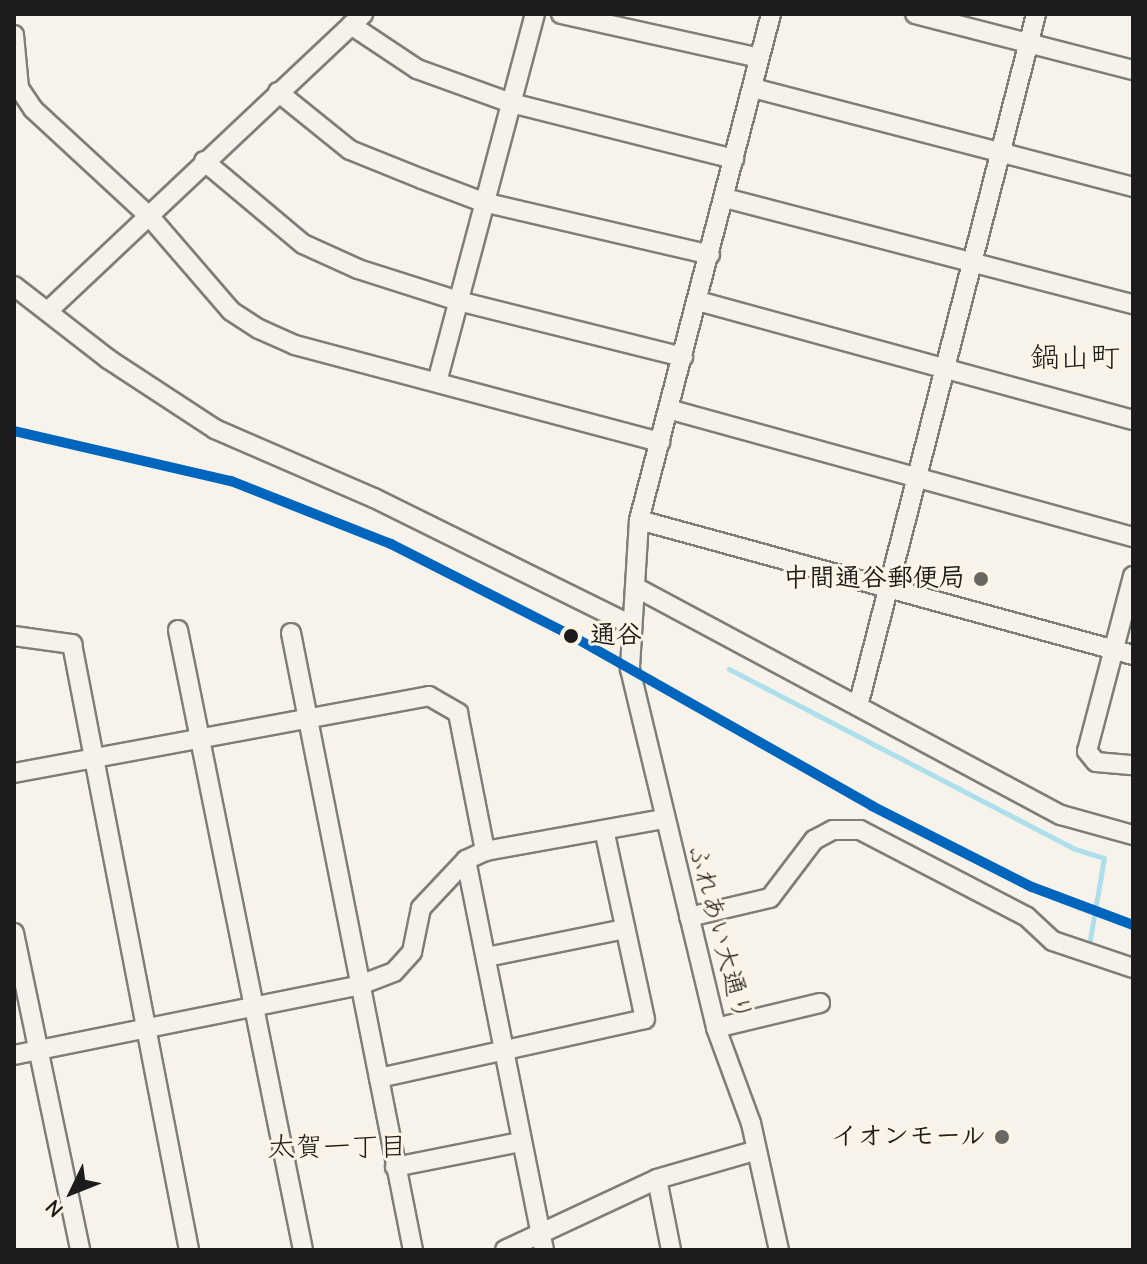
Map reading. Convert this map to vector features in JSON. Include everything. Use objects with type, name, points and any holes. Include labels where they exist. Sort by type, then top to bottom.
[{"type":"street","points":[[437,382],[535,14]]},
{"type":"street","points":[[561,14],[759,58]]},
{"type":"street","name":"ふれあい大通り","points":[[771,14],[639,520],[630,669],[662,819],[716,1028],[751,1123],[754,1151],[779,1250]]},
{"type":"street","points":[[915,14],[1133,70]]},
{"type":"street","points":[[858,706],[947,372],[1036,14]]},
{"type":"street","points":[[48,311],[357,20],[417,69],[511,103],[734,159]]},
{"type":"street","points":[[14,35],[19,88],[33,109],[150,217],[231,311],[259,329],[295,345],[660,442]]},
{"type":"street","points":[[753,88],[1002,157],[1133,187]]},
{"type":"street","points":[[278,92],[350,150],[483,202],[710,255]]},
{"type":"street","points":[[204,161],[303,244],[358,269],[458,301],[683,357]]},
{"type":"street","points":[[725,198],[1133,304]]},
{"type":"street","points":[[14,286],[137,380],[215,429],[374,498],[631,625]]},
{"type":"street","points":[[698,301],[947,372],[1133,420]]},
{"type":"street","points":[[668,409],[918,481],[1133,537]]},
{"type":"street","points":[[639,520],[889,591],[1133,655]]},
{"type":"street","points":[[1133,576],[1087,751],[1096,762],[1133,765]]},
{"type":"street","points":[[637,588],[1061,815],[1133,835]]},
{"type":"street","points":[[178,630],[204,736],[303,1250]]},
{"type":"street","points":[[291,633],[413,1250]]},
{"type":"street","points":[[14,636],[72,644],[189,1250]]},
{"type":"street","points":[[14,773],[410,696],[446,701],[458,713],[485,851]]},
{"type":"street","points":[[14,1055],[360,985],[394,972],[412,952],[421,908],[466,860],[485,851],[662,819]]},
{"type":"street","points":[[379,1078],[645,1019],[604,830]]},
{"type":"street","points":[[689,917],[770,898],[814,840],[833,830],[860,830],[1027,917],[1053,941],[1133,968]]},
{"type":"street","points":[[466,860],[542,1241]]},
{"type":"street","points":[[487,957],[625,929]]},
{"type":"street","points":[[14,933],[80,1250]]},
{"type":"street","points":[[716,1028],[820,1003]]},
{"type":"street","points":[[395,1167],[520,1142]]},
{"type":"street","points":[[505,1250],[542,1241],[657,1179],[754,1151]]},
{"type":"street","points":[[657,1179],[671,1250]]},
{"type":"waterway","points":[[729,669],[1075,849],[1104,858],[1089,945]]},
{"type":"transit line","points":[[14,431],[231,481],[391,544],[572,636],[872,806],[1032,887],[1133,925]]},
{"type":"place","name":"中間通谷郵便局","points":[[981,579]]},
{"type":"place","name":"通谷","points":[[571,636]]},
{"type":"place","name":"イオンモール","points":[[1002,1137]]},
{"type":"district","name":"鍋山町","points":[[1075,358]]},
{"type":"district","name":"太賀一丁目","points":[[337,1147]]}]
